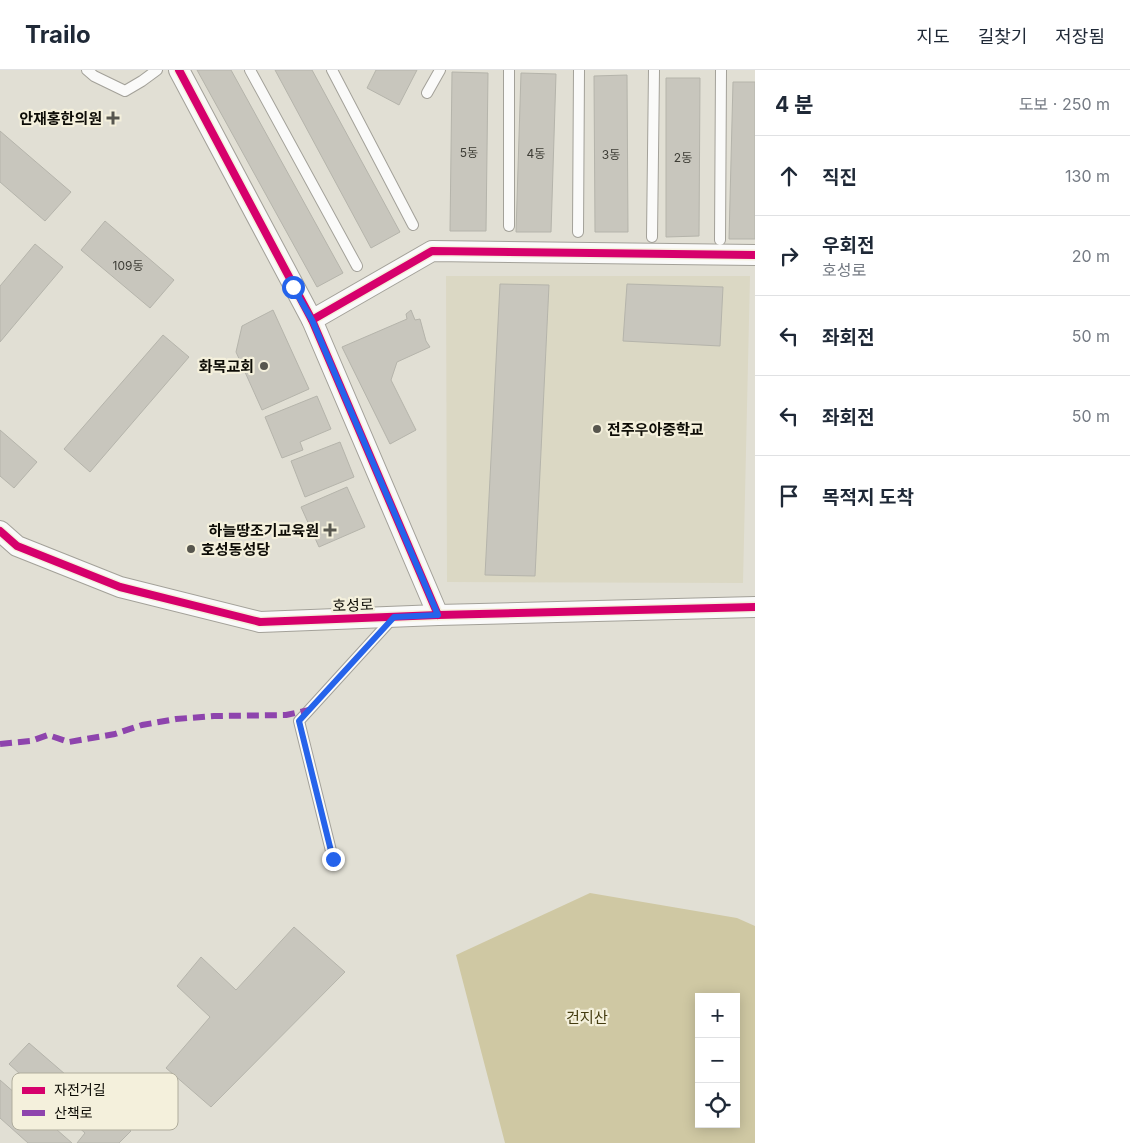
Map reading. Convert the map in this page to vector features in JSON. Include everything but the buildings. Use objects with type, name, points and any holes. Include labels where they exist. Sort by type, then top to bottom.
[{"type":"street","points":[[179,70],[312,320],[438,615]]},
{"type":"street","points":[[312,320],[432,251],[755,255]]},
{"type":"street","name":"호성로","points":[[0,531],[17,546],[120,587],[260,622],[438,615],[755,607]]},
{"type":"lane","points":[[87,70],[94,76],[125,91],[157,70]]},
{"type":"lane","points":[[250,70],[357,266]]},
{"type":"lane","points":[[333,70],[413,225]]},
{"type":"lane","points":[[427,93],[440,70]]},
{"type":"lane","points":[[509,70],[509,226]]},
{"type":"lane","points":[[578,232],[579,70]]},
{"type":"lane","points":[[652,237],[654,70]]},
{"type":"lane","points":[[720,240],[721,70]]},
{"type":"lane","points":[[333,859],[299,721],[394,617]]},
{"type":"shaded area","name":"전주우아중학교","points":[[446,276],[750,276],[743,583],[447,582]]},
{"type":"green space","name":"건지산","points":[[590,893],[737,918],[755,926],[755,1143],[505,1143],[456,955]]},
{"type":"marked path","points":[[0,744],[31,741],[48,735],[69,742],[115,734],[142,725],[176,719],[214,716],[286,715],[309,710]]},
{"type":"cycle path","points":[[179,70],[312,320],[438,615]]},
{"type":"cycle path","points":[[312,320],[432,251],[755,255]]},
{"type":"cycle path","points":[[0,531],[17,546],[120,587],[260,622],[438,615],[755,607]]},
{"type":"place","name":"안재홍한의원","points":[[113,118]]},
{"type":"place","name":"화목교회","points":[[264,366]]},
{"type":"place","name":"전주우아중학교","points":[[597,429]]},
{"type":"place","name":"하늘땅조기교육원","points":[[330,530]]},
{"type":"place","name":"호성동성당","points":[[191,549]]},
{"type":"route","points":[[293,287],[312,320],[438,615],[394,617],[299,721],[333,859]]}]
